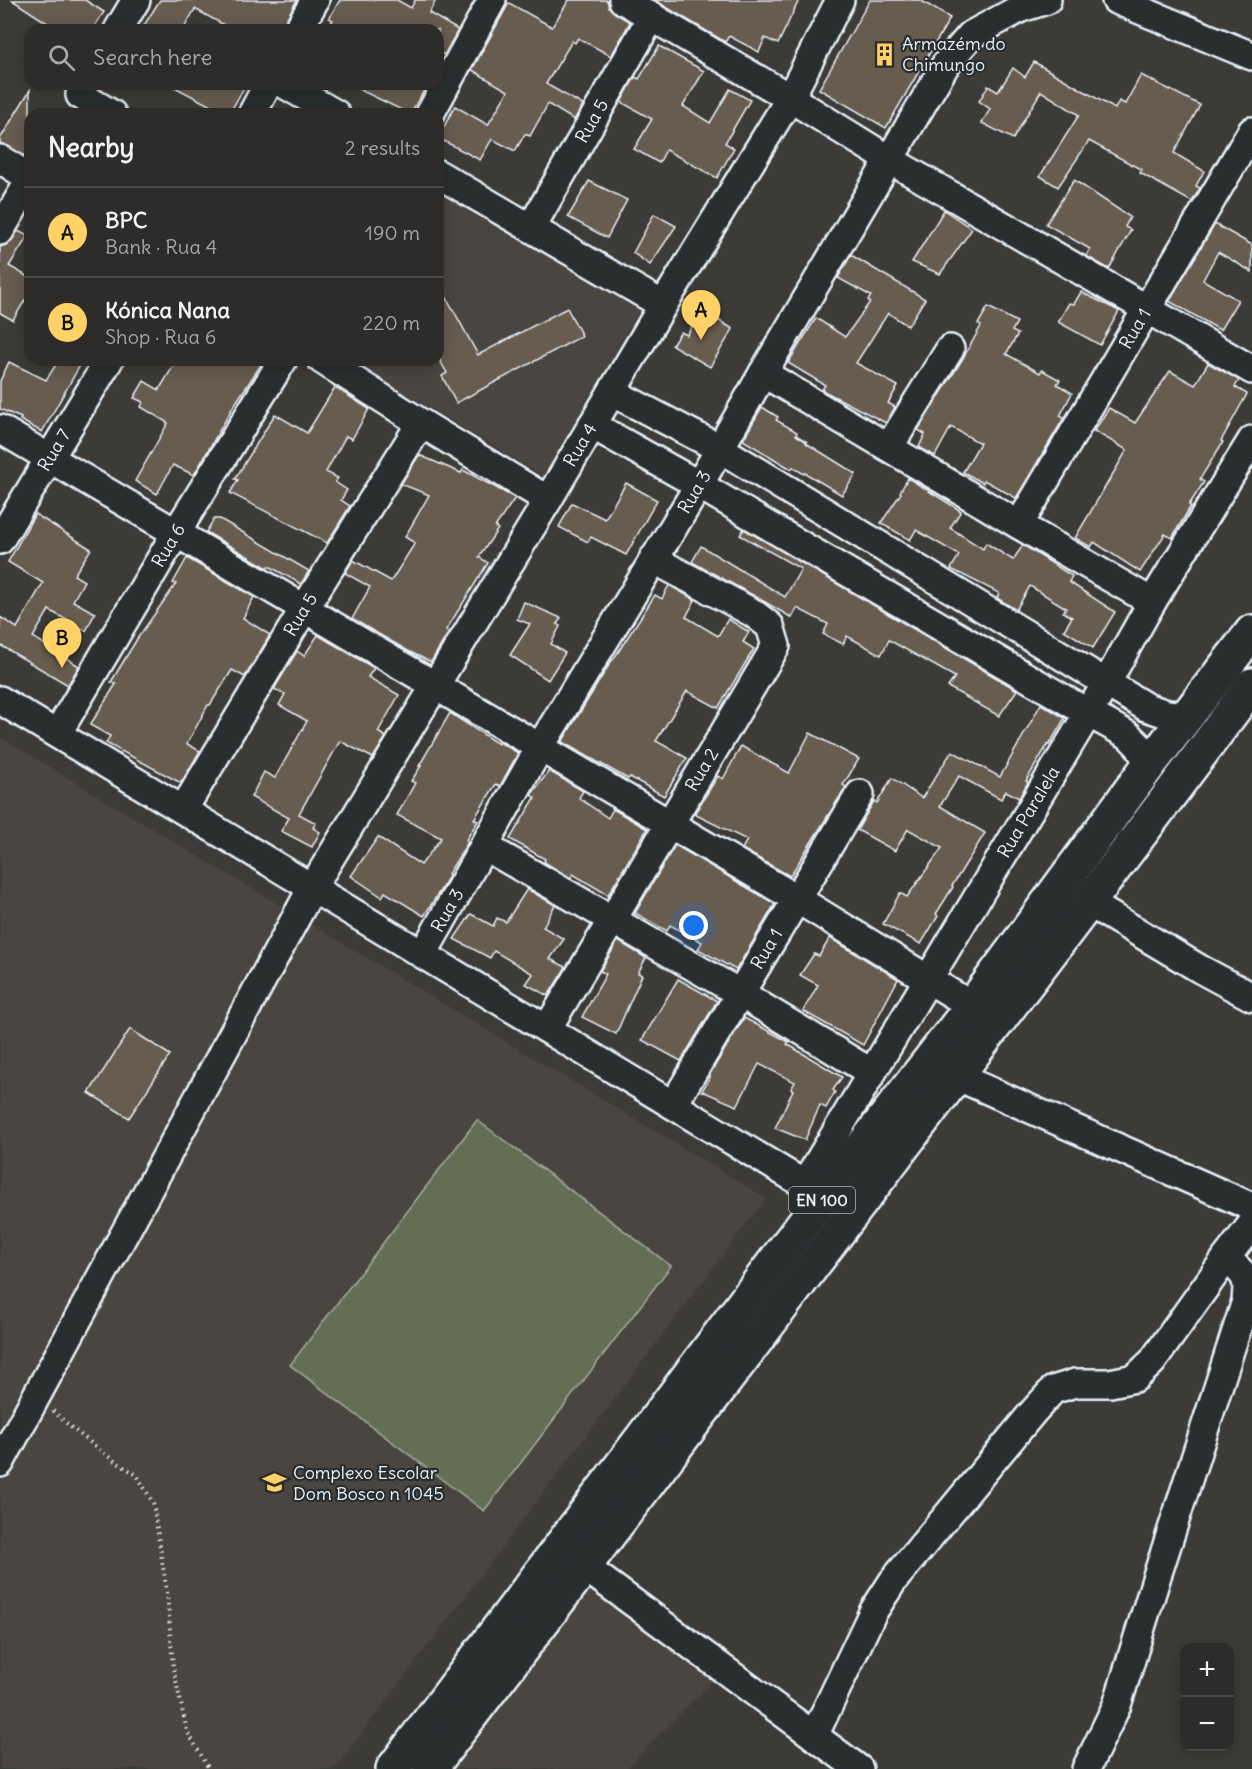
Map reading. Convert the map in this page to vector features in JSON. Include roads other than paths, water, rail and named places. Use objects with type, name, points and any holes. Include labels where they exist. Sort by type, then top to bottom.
[{"type":"main road","name":"EN 100","points":[[393,1769],[815,1190],[972,1006],[1149,765],[1252,632]]},
{"type":"main road","name":"EN 100","points":[[430,1769],[1089,903],[1252,685]]},
{"type":"street","points":[[301,24],[315,0]]},
{"type":"street","points":[[444,87],[492,0]]},
{"type":"street","points":[[623,0],[890,160],[1252,370]]},
{"type":"street","name":"Rua 4","points":[[0,1463],[312,888],[790,98],[840,0]]},
{"type":"street","name":"Rua 3","points":[[423,954],[540,747],[699,485],[946,64],[971,35],[1022,8],[1047,0]]},
{"type":"street","points":[[1116,0],[1252,56]]},
{"type":"street","points":[[121,24],[130,2]]},
{"type":"street","name":"Rua 5","points":[[531,228],[652,16]]},
{"type":"street","points":[[255,108],[265,90]]},
{"type":"street","points":[[295,90],[326,108]]},
{"type":"street","points":[[432,108],[442,90]]},
{"type":"street","points":[[79,98],[100,108]]},
{"type":"street","name":"Rua 1","points":[[1019,525],[1252,131]]},
{"type":"street","points":[[0,159],[24,175]]},
{"type":"street","points":[[444,177],[663,305]]},
{"type":"street","points":[[0,231],[24,189]]},
{"type":"street","points":[[889,447],[950,348]]},
{"type":"street","name":"Rua 7","points":[[0,540],[105,366]]},
{"type":"street","name":"Rua 6","points":[[57,734],[176,533],[279,366]]},
{"type":"street","points":[[331,366],[548,500]]},
{"type":"street","points":[[763,373],[1152,602]]},
{"type":"street","points":[[612,392],[719,448],[1146,707],[1167,714],[1188,716]]},
{"type":"street","name":"Rua 5","points":[[183,810],[304,609],[421,423]]},
{"type":"street","points":[[592,425],[1128,735],[1139,746],[1149,765]]},
{"type":"street","points":[[0,429],[669,823],[972,1006]]},
{"type":"street","name":"Rua Paralela","points":[[815,1190],[872,1073],[1107,682],[1152,602],[1252,440]]},
{"type":"street","name":"Rua 2","points":[[547,1029],[776,646],[770,626],[753,613],[653,559]]},
{"type":"street","points":[[0,700],[815,1190]]},
{"type":"street","name":"Rua 1","points":[[674,1105],[860,794]]},
{"type":"street","points":[[484,846],[741,994],[872,1073]]},
{"type":"street","points":[[1089,903],[1252,997]]},
{"type":"street","points":[[956,1076],[1252,1207]]},
{"type":"street","points":[[814,1736],[873,1612],[893,1581],[1033,1412],[1053,1390],[1064,1386],[1075,1383],[1110,1383],[1135,1378],[1152,1362],[1252,1224]]},
{"type":"street","points":[[1086,1769],[1117,1705],[1246,1300],[1248,1283],[1244,1275],[1226,1258]]},
{"type":"street","points":[[585,1567],[814,1736],[848,1766]]},
{"type":"place","name":"Armazém do Chimungo","points":[[884,54]]},
{"type":"place","name":"BPC","points":[[701,340]]},
{"type":"place","name":"Kónica Nana","points":[[62,668]]},
{"type":"place","name":"Complexo Escolar Dom Bosco n 1045","points":[[275,1483]]}]
